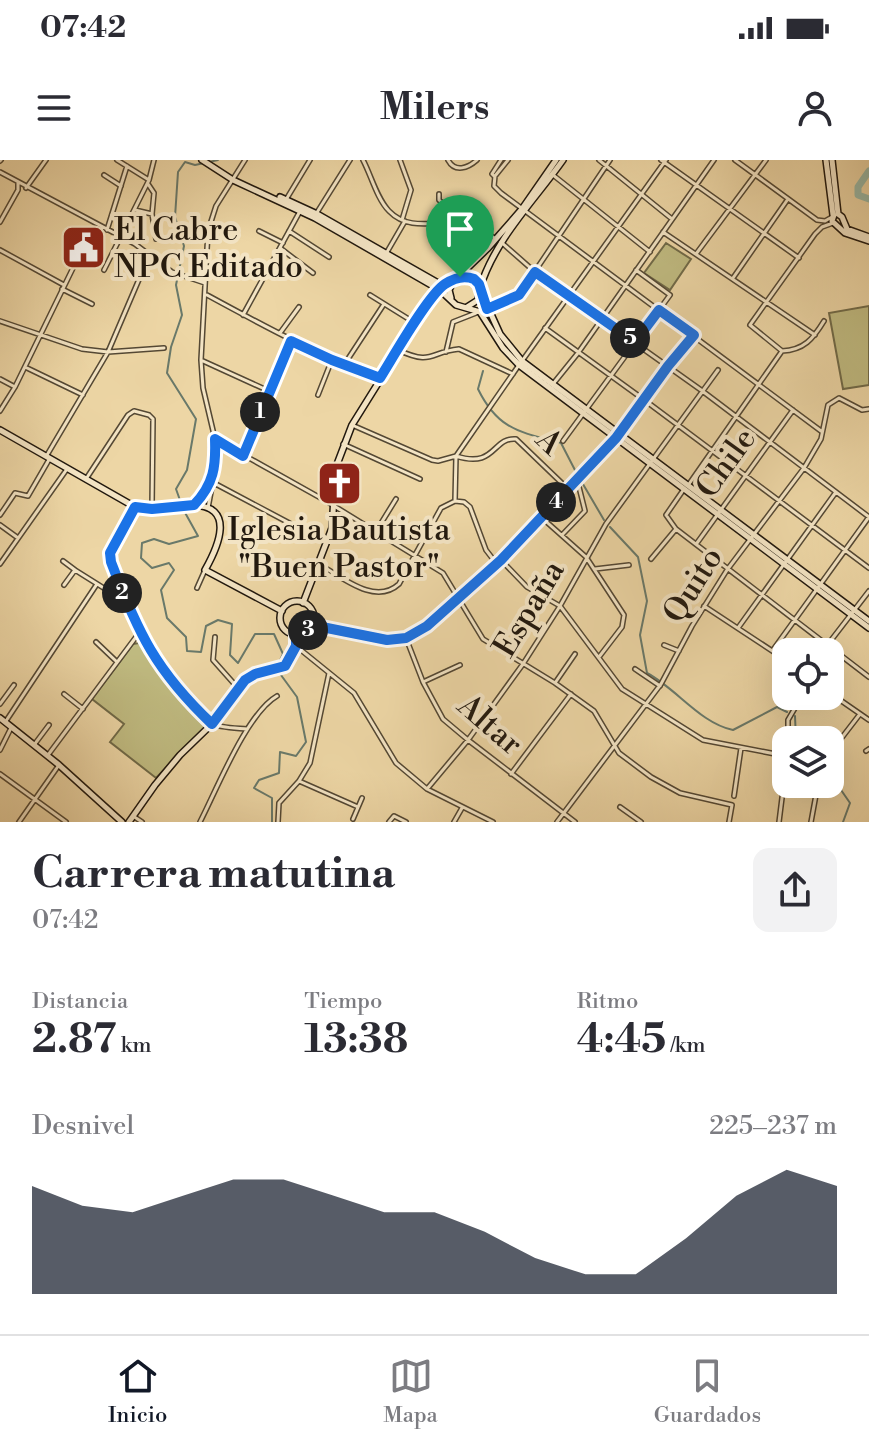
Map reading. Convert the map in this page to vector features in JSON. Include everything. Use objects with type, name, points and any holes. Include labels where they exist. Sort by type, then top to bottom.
[{"type":"street","points":[[26,188],[46,160]]},
{"type":"street","points":[[117,160],[149,182],[154,193],[152,214],[156,239]]},
{"type":"street","points":[[104,270],[149,182],[154,160]]},
{"type":"street","points":[[205,160],[234,178],[316,216],[445,284]]},
{"type":"street","points":[[208,508],[216,465],[215,439],[203,388],[201,360],[211,218],[245,160]]},
{"type":"street","points":[[286,200],[310,160]]},
{"type":"street","points":[[316,216],[350,160]]},
{"type":"street","points":[[363,160],[387,209],[404,220],[430,225],[471,224],[499,240],[535,272],[701,390],[869,517],[781,638]]},
{"type":"street","points":[[386,253],[404,220],[411,190],[400,160]]},
{"type":"street","points":[[448,160],[462,168],[477,160]]},
{"type":"street","points":[[501,160],[492,174],[495,176],[494,186],[823,432]]},
{"type":"street","points":[[495,176],[508,160]]},
{"type":"street","points":[[524,211],[556,160]]},
{"type":"street","points":[[449,297],[453,281],[499,240],[563,160]]},
{"type":"street","points":[[599,160],[672,219]]},
{"type":"street","points":[[446,352],[453,322],[519,295],[610,160]]},
{"type":"street","points":[[553,384],[714,160]]},
{"type":"street","points":[[735,160],[820,221],[836,219]]},
{"type":"street","points":[[696,254],[766,160]]},
{"type":"street","points":[[829,160],[836,219],[849,231],[869,239]]},
{"type":"street","points":[[455,501],[456,456],[664,161],[799,258]]},
{"type":"street","points":[[107,230],[127,166]]},
{"type":"street","points":[[0,172],[122,237],[172,272],[205,283]]},
{"type":"street","points":[[104,175],[121,186]]},
{"type":"street","points":[[553,175],[650,252]]},
{"type":"street","points":[[234,178],[301,209]]},
{"type":"street","points":[[0,222],[18,190],[18,183]]},
{"type":"street","points":[[439,194],[439,200],[449,209],[448,224]]},
{"type":"street","points":[[733,278],[788,199]]},
{"type":"street","points":[[0,208],[6,211]]},
{"type":"street","points":[[243,315],[301,209]]},
{"type":"street","points":[[135,210],[152,214]]},
{"type":"street","points":[[316,216],[440,290],[460,306],[483,310]]},
{"type":"street","points":[[782,351],[750,325],[819,229],[836,219]]},
{"type":"street","points":[[0,411],[15,387],[63,287],[102,227]]},
{"type":"street","points":[[259,231],[283,243]]},
{"type":"street","points":[[289,231],[329,257]]},
{"type":"street","points":[[663,232],[815,335]]},
{"type":"street","points":[[467,307],[475,304],[499,240]]},
{"type":"street","points":[[280,248],[313,273]]},
{"type":"street","points":[[0,250],[92,304]]},
{"type":"street","points":[[0,515],[15,493],[28,496],[70,412],[108,352],[149,256]]},
{"type":"street","points":[[563,441],[670,295],[636,270]]},
{"type":"street","points":[[303,603],[327,543],[335,472],[352,425],[433,298],[445,284],[460,277],[471,277],[480,290],[483,310],[520,363],[869,621]]},
{"type":"street","points":[[206,294],[291,341],[380,378]]},
{"type":"street","points":[[370,295],[407,318]]},
{"type":"street","points":[[433,298],[449,297]]},
{"type":"street","points":[[344,365],[384,304]]},
{"type":"street","points":[[280,335],[299,307]]},
{"type":"street","points":[[0,321],[70,347],[108,352],[164,348]]},
{"type":"street","points":[[819,638],[676,529],[666,515],[782,351],[800,348],[815,335],[824,321]]},
{"type":"street","points":[[545,328],[869,568]]},
{"type":"street","points":[[312,625],[387,640],[406,638],[427,626],[499,562],[617,436],[694,335]]},
{"type":"street","points":[[243,456],[291,341]]},
{"type":"street","points":[[398,350],[422,358],[432,358],[454,349],[464,351],[513,374]]},
{"type":"street","points":[[201,360],[269,391]]},
{"type":"street","points":[[318,395],[332,360]]},
{"type":"street","points":[[520,363],[553,384],[585,411]]},
{"type":"street","points":[[25,366],[83,395]]},
{"type":"street","name":"España","points":[[427,789],[468,740],[523,664],[606,524],[718,370]]},
{"type":"street","points":[[0,379],[15,387]]},
{"type":"street","name":"Quito","points":[[557,822],[661,685],[727,570],[804,468],[823,432],[828,405],[835,399],[842,399],[862,410],[869,409]]},
{"type":"street","name":"Chile","points":[[696,544],[793,410]]},
{"type":"street","points":[[86,479],[128,415],[134,411],[149,415],[153,419],[152,509]]},
{"type":"street","points":[[352,425],[432,460],[456,456]]},
{"type":"street","points":[[0,430],[135,507],[152,509],[192,505],[208,508],[222,529],[218,547],[197,588]]},
{"type":"street","points":[[215,439],[446,575],[478,635],[488,644],[555,683],[596,713],[615,747],[665,786],[694,797],[732,805],[729,822]]},
{"type":"street","name":"A","points":[[456,456],[481,460],[507,440],[516,439],[568,489]]},
{"type":"street","points":[[343,444],[420,479]]},
{"type":"street","points":[[0,564],[67,469]]},
{"type":"street","points":[[561,535],[585,511],[579,477]]},
{"type":"street","points":[[192,505],[212,482]]},
{"type":"street","points":[[212,482],[327,543]]},
{"type":"street","points":[[738,628],[836,492]]},
{"type":"street","points":[[375,533],[396,499]]},
{"type":"street","points":[[319,564],[370,592],[381,594],[399,584],[441,508],[455,501],[464,502],[470,507],[486,550],[527,587],[560,606],[622,689],[703,740],[772,754]]},
{"type":"street","points":[[0,502],[6,506]]},
{"type":"street","points":[[135,507],[110,557],[139,633],[166,677],[212,724],[247,729]]},
{"type":"street","points":[[541,517],[586,557],[624,619],[622,627],[598,658]]},
{"type":"street","points":[[0,525],[18,538]]},
{"type":"street","points":[[651,559],[676,529]]},
{"type":"street","points":[[63,561],[126,602]]},
{"type":"street","points":[[595,569],[629,565]]},
{"type":"street","points":[[64,585],[75,570]]},
{"type":"street","points":[[205,570],[282,611]]},
{"type":"street","points":[[97,584],[3,720],[122,822]]},
{"type":"street","points":[[833,638],[869,591]]},
{"type":"street","points":[[293,602],[303,603],[311,609],[312,625],[306,632],[296,635],[287,632],[281,625],[282,611],[293,602]]},
{"type":"street","points":[[704,606],[772,649]]},
{"type":"street","points":[[853,612],[869,628]]},
{"type":"street","points":[[48,756],[139,633]]},
{"type":"street","points":[[129,822],[180,755],[212,724],[239,688],[255,674],[282,669],[289,662],[296,646],[296,635]]},
{"type":"street","points":[[215,637],[213,660],[239,688]]},
{"type":"street","name":"Altar","points":[[406,638],[423,682],[443,719],[575,822]]},
{"type":"street","points":[[96,642],[117,662]]},
{"type":"street","points":[[664,645],[679,651]]},
{"type":"street","points":[[296,646],[361,702],[396,763],[427,789],[493,822]]},
{"type":"street","points":[[555,683],[575,654]]},
{"type":"street","points":[[844,657],[869,677]]},
{"type":"street","points":[[423,682],[460,665]]},
{"type":"street","points":[[635,669],[661,685]]},
{"type":"street","points":[[278,822],[279,803],[310,763],[329,673]]},
{"type":"street","points":[[0,704],[14,685]]},
{"type":"street","points":[[64,694],[83,709]]},
{"type":"street","points":[[511,774],[571,694]]},
{"type":"street","points":[[200,822],[247,729],[265,704],[277,696]]},
{"type":"street","points":[[844,703],[869,720]]},
{"type":"street","points":[[844,735],[860,714]]},
{"type":"street","points":[[34,745],[49,725]]},
{"type":"street","points":[[0,750],[11,727]]},
{"type":"street","points":[[734,796],[741,748]]},
{"type":"street","points":[[19,822],[59,765]]},
{"type":"street","points":[[0,774],[66,822]]},
{"type":"street","points":[[299,781],[358,807]]},
{"type":"street","points":[[353,819],[362,798]]},
{"type":"street","points":[[779,822],[782,798]]},
{"type":"street","points":[[811,822],[815,798]]},
{"type":"street","points":[[454,822],[462,807]]},
{"type":"street","points":[[620,807],[641,822]]},
{"type":"street","points":[[133,816],[142,822]]},
{"type":"street","points":[[389,822],[394,816],[406,822]]},
{"type":"shaded area","points":[[666,243],[691,259],[670,290],[644,273]]},
{"type":"shaded area","points":[[869,306],[869,385],[843,389],[829,313]]},
{"type":"shaded area","points":[[139,643],[163,679],[208,724],[156,778],[110,742],[124,724],[92,699],[133,644]]},
{"type":"waterway","points":[[181,503],[176,489],[187,470],[196,419],[167,373],[171,347],[182,315],[176,285],[184,246],[175,217],[178,172],[185,162],[195,165],[218,160]]},
{"type":"waterway","points":[[869,171],[858,187],[858,195],[869,199]]},
{"type":"waterway","points":[[483,371],[478,389],[494,413],[522,432],[561,443],[577,474]]},
{"type":"waterway","points":[[580,479],[604,520]]},
{"type":"waterway","points":[[183,509],[198,536],[169,544],[154,539],[142,543],[141,558],[152,568],[169,563],[174,570],[161,590],[167,618],[186,637],[187,651],[201,652],[206,626],[218,620],[232,624],[230,655],[238,663],[255,634],[274,634],[283,654],[278,665]]},
{"type":"waterway","points":[[610,527],[638,557],[647,601],[640,635],[647,673],[699,713],[733,730],[777,707],[787,712]]},
{"type":"waterway","points":[[272,822],[272,798],[254,788],[259,780],[279,773],[280,752],[296,756],[306,742],[297,697],[278,671]]},
{"type":"waterway","points":[[795,716],[795,726]]},
{"type":"waterway","points":[[843,822],[850,803],[844,794]]},
{"type":"place","name":"El Cabre NPC Editado","points":[[83,248]]},
{"type":"place","name":"Iglesia Bautista \"Buen Pastor\"","points":[[339,483]]},
{"type":"route","points":[[535,272],[635,342],[659,310],[694,335],[616,438],[501,560],[427,626],[406,638],[387,640],[312,625],[306,632],[296,635],[296,646],[282,669],[255,674],[245,680],[212,724],[166,677],[139,633],[111,562],[110,553],[135,507],[152,509],[194,505],[212,482],[216,465],[215,439],[243,456],[291,341],[380,378],[427,305],[445,284],[460,277],[471,277],[477,282],[487,309],[519,295],[535,272]]}]
